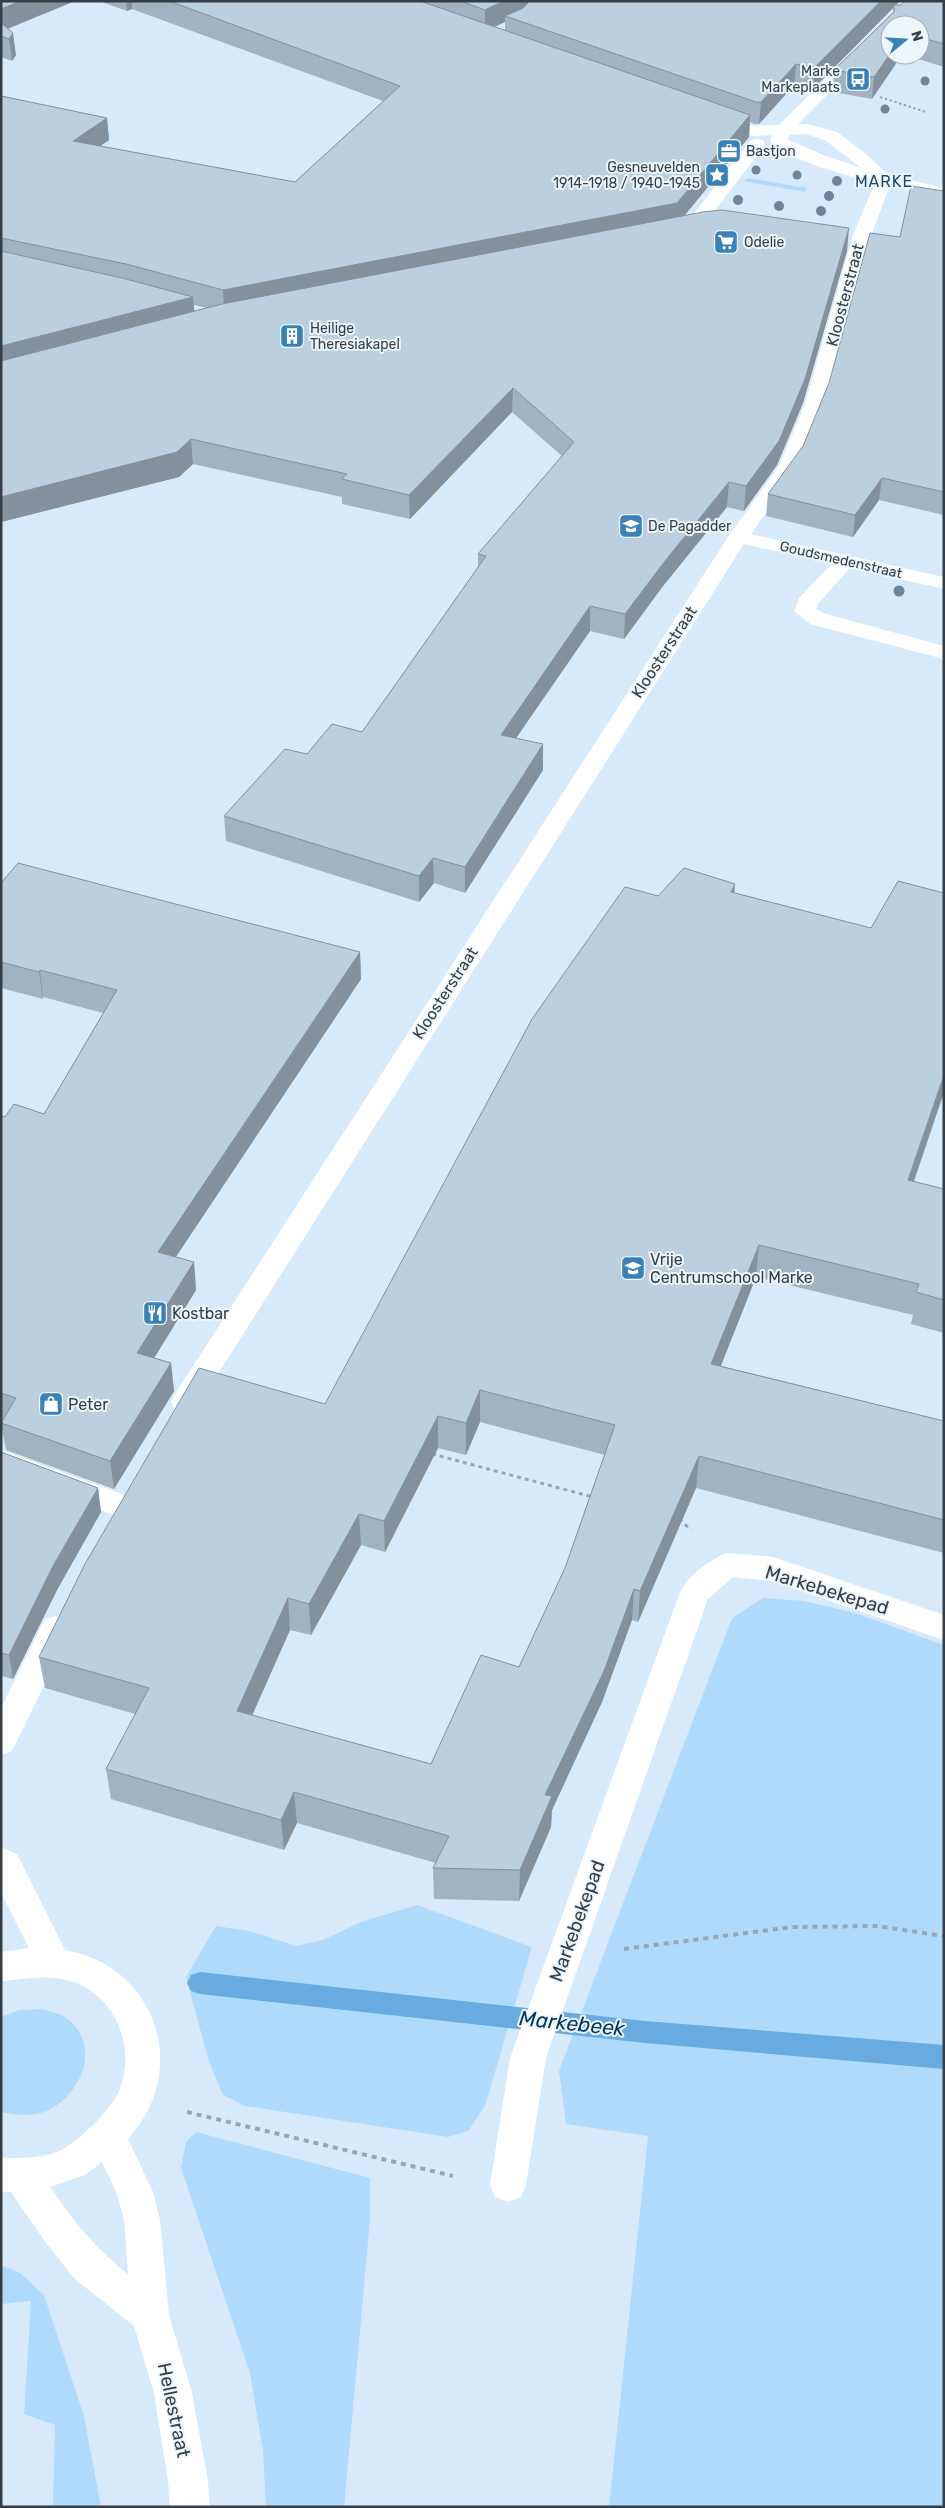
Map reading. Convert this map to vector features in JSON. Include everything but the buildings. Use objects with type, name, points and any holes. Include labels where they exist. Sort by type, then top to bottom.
[{"type":"street","points":[[911,1],[784,129],[778,141],[794,149],[884,181],[944,193]]},
{"type":"street","points":[[699,113],[753,131],[807,129],[831,136],[860,158],[884,181]]},
{"type":"street","points":[[682,231],[704,224],[757,144]]},
{"type":"street","name":"Kloosterstraat","points":[[171,1424],[738,537],[789,467],[815,404],[862,235],[884,181]]},
{"type":"street","points":[[842,232],[862,235]]},
{"type":"street","name":"Goudsmedenstraat","points":[[738,537],[944,583]]},
{"type":"street","points":[[845,562],[807,603],[805,611],[818,619],[944,653]]},
{"type":"street","points":[[1,1461],[122,1506]]},
{"type":"street","name":"Markebekepad","points":[[508,2185],[528,2058],[695,1592],[727,1565],[773,1569],[944,1628]]},
{"type":"street","points":[[1,1742],[70,1599]]},
{"type":"street","points":[[1,1862],[5,1864],[21,1900],[54,1962]]},
{"type":"street","points":[[1,1967],[54,1962],[82,1970],[110,1985],[133,2014],[144,2049],[141,2079],[136,2098],[121,2122],[108,2137],[72,2163],[11,2176],[88,2266],[150,2315]]},
{"type":"street","name":"Hellestraat","points":[[108,2137],[134,2192],[142,2220],[150,2315],[173,2393],[188,2481],[190,2507]]},
{"type":"path","points":[[875,95],[926,112]]},
{"type":"path","points":[[424,1452],[595,1497]]},
{"type":"path","points":[[671,1517],[681,1520],[727,1565]]},
{"type":"path","points":[[561,1965],[792,1927],[878,1926],[944,1936]]},
{"type":"path","points":[[184,2111],[445,2174],[508,2185]]},
{"type":"shaded area","points":[[747,178],[807,188],[804,192],[744,181]]},
{"type":"shaded area","points":[[763,1598],[804,1601],[855,1613],[944,1645],[944,2507],[609,2507],[648,2136],[566,2124],[559,2071],[732,1618]]},
{"type":"shaded area","points":[[417,1905],[532,1947],[485,2106],[468,2131],[448,2137],[245,2106],[223,2095],[209,2062],[186,1977],[216,1926],[249,1931],[296,1946],[323,1940],[361,1922]]},
{"type":"shaded area","points":[[43,2009],[65,2017],[77,2028],[83,2040],[85,2054],[83,2068],[78,2081],[70,2093],[47,2111],[24,2115],[1,2112],[1,2017],[19,2010]]},
{"type":"shaded area","points":[[196,2132],[370,2178],[370,2220],[344,2507],[266,2507],[263,2451],[250,2373],[181,2168],[186,2142]]},
{"type":"shaded area","points":[[1,2265],[20,2273],[44,2295],[84,2416],[101,2507],[53,2507],[55,2425],[24,2414],[31,2301],[1,2304]]},
{"type":"waterway","name":"Markebeek","points":[[200,1983],[645,2032],[944,2057]]},
{"type":"place","name":"Marke Markeplaats","points":[[858,79]]},
{"type":"place","name":"Bastjon","points":[[729,151]]},
{"type":"place","name":"Gesneuvelden 1914-1918 / 1940-1945","points":[[717,175]]},
{"type":"place","name":"Odelie","points":[[726,242]]},
{"type":"place","name":"Heilige Theresiakapel","points":[[292,336]]},
{"type":"place","name":"De Pagadder","points":[[631,526]]},
{"type":"place","name":"Vrije Centrumschool Marke","points":[[633,1268]]},
{"type":"place","name":"Kostbar","points":[[155,1313]]},
{"type":"place","name":"Peter","points":[[51,1404]]},
{"type":"district","name":"MARKE","points":[[884,181]]}]
